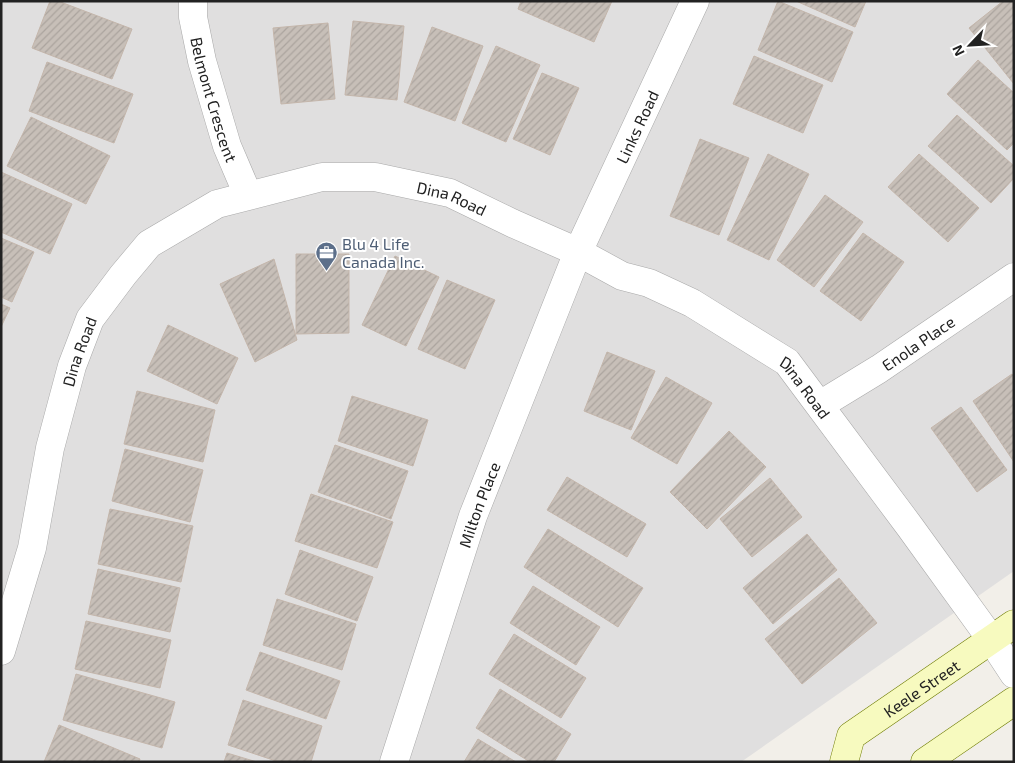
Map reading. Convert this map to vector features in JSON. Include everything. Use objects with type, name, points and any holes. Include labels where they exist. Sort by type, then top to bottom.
[{"type":"main road","name":"Keele Street","points":[[844,762],[851,736],[1014,624]]},
{"type":"main road","points":[[925,762],[1014,701]]},
{"type":"street","name":"Belmont Crescent","points":[[193,1],[192,17],[202,61],[227,146],[248,195]]},
{"type":"street","name":"Links Road","points":[[578,252],[695,1]]},
{"type":"street","name":"Dina Road","points":[[1,651],[32,548],[50,448],[72,366],[90,319],[148,244],[218,204],[248,195],[322,177],[375,178],[450,193],[578,252],[622,276],[649,283],[692,303],[786,362],[820,405],[991,639],[1014,674]]},
{"type":"street","name":"Milton Place","points":[[394,762],[473,516],[578,252]]},
{"type":"street","name":"Enola Place","points":[[820,405],[879,369],[1014,277]]},
{"type":"shaded area","points":[[1,1],[1014,1],[1014,571],[741,762],[1,762]]},
{"type":"building","points":[[50,1],[58,1],[132,29],[112,79],[32,48]]},
{"type":"building","points":[[521,1],[612,1],[594,42],[518,9]]},
{"type":"building","points":[[778,1],[853,32],[832,82],[758,50]]},
{"type":"building","points":[[796,1],[866,1],[855,27]]},
{"type":"building","points":[[1003,1],[1011,1],[1014,5],[1014,84],[969,28]]},
{"type":"building","points":[[353,21],[404,26],[397,100],[345,95]]},
{"type":"building","points":[[328,23],[335,99],[281,104],[273,28]]},
{"type":"building","points":[[432,27],[483,46],[455,121],[404,102]]},
{"type":"building","points":[[496,46],[540,65],[506,142],[462,123]]},
{"type":"building","points":[[754,56],[823,85],[803,133],[733,104]]},
{"type":"building","points":[[978,60],[1014,93],[1014,143],[1007,150],[947,94]]},
{"type":"building","points":[[47,62],[133,94],[114,143],[29,111]]},
{"type":"building","points":[[542,73],[579,88],[550,155],[513,139]]},
{"type":"building","points":[[957,115],[1014,166],[1014,178],[991,203],[928,146]]},
{"type":"building","points":[[31,117],[110,156],[86,204],[7,166]]},
{"type":"building","points":[[700,139],[749,158],[719,235],[670,216]]},
{"type":"building","points":[[768,154],[809,174],[769,260],[727,240]]},
{"type":"building","points":[[919,154],[979,208],[948,242],[888,187]]},
{"type":"building","points":[[1,172],[72,204],[50,254],[1,232]]},
{"type":"building","points":[[825,195],[863,222],[814,287],[777,260]]},
{"type":"building","points":[[863,233],[904,262],[861,321],[820,291]]},
{"type":"building","points":[[1,238],[34,252],[12,302],[1,297]]},
{"type":"building","points":[[296,254],[349,254],[349,333],[296,334]]},
{"type":"building","points":[[395,256],[439,277],[406,346],[362,325]]},
{"type":"building","points":[[274,259],[297,340],[255,362],[220,284]]},
{"type":"building","points":[[447,280],[495,300],[465,369],[418,349]]},
{"type":"building","points":[[1,304],[10,308],[1,327]]},
{"type":"building","points":[[168,325],[238,358],[217,404],[147,371]]},
{"type":"building","points":[[607,352],[655,371],[631,430],[584,411]]},
{"type":"building","points":[[1012,374],[1014,376],[1014,462],[973,401]]},
{"type":"building","points":[[666,377],[712,403],[677,464],[631,438]]},
{"type":"building","points":[[137,391],[215,410],[203,462],[124,444]]},
{"type":"building","points":[[352,396],[428,420],[413,466],[338,441]]},
{"type":"building","points":[[961,407],[1007,470],[977,492],[931,428]]},
{"type":"building","points":[[729,431],[766,467],[707,529],[670,492]]},
{"type":"building","points":[[335,445],[408,471],[391,519],[318,492]]},
{"type":"building","points":[[125,449],[203,470],[190,522],[112,501]]},
{"type":"building","points":[[567,477],[646,524],[627,557],[547,510]]},
{"type":"building","points":[[770,478],[802,517],[752,557],[720,519]]},
{"type":"building","points":[[311,494],[393,522],[377,568],[295,541]]},
{"type":"building","points":[[110,509],[193,526],[181,582],[98,564]]},
{"type":"building","points":[[548,529],[643,588],[618,627],[524,567]]},
{"type":"building","points":[[807,534],[837,570],[773,624],[743,588]]},
{"type":"building","points":[[300,550],[373,577],[357,621],[285,594]]},
{"type":"building","points":[[98,569],[180,588],[170,632],[88,614]]},
{"type":"building","points":[[839,578],[877,623],[802,684],[765,639]]},
{"type":"building","points":[[533,586],[600,627],[576,665],[510,623]]},
{"type":"building","points":[[277,599],[356,624],[342,670],[263,645]]},
{"type":"building","points":[[86,621],[171,640],[160,688],[75,669]]},
{"type":"building","points":[[514,634],[586,678],[561,718],[489,674]]},
{"type":"building","points":[[260,652],[340,681],[326,719],[246,690]]},
{"type":"building","points":[[76,674],[175,702],[162,748],[63,720]]},
{"type":"building","points":[[500,689],[571,734],[554,762],[530,762],[476,728]]},
{"type":"building","points":[[243,700],[322,726],[311,762],[279,762],[228,745]]},
{"type":"building","points":[[59,725],[140,759],[139,762],[44,762]]},
{"type":"building","points":[[478,739],[516,762],[464,762]]},
{"type":"building","points":[[227,753],[257,762],[224,762]]},
{"type":"place","name":"Blu 4 Life Canada Inc.","points":[[326,271]]}]
